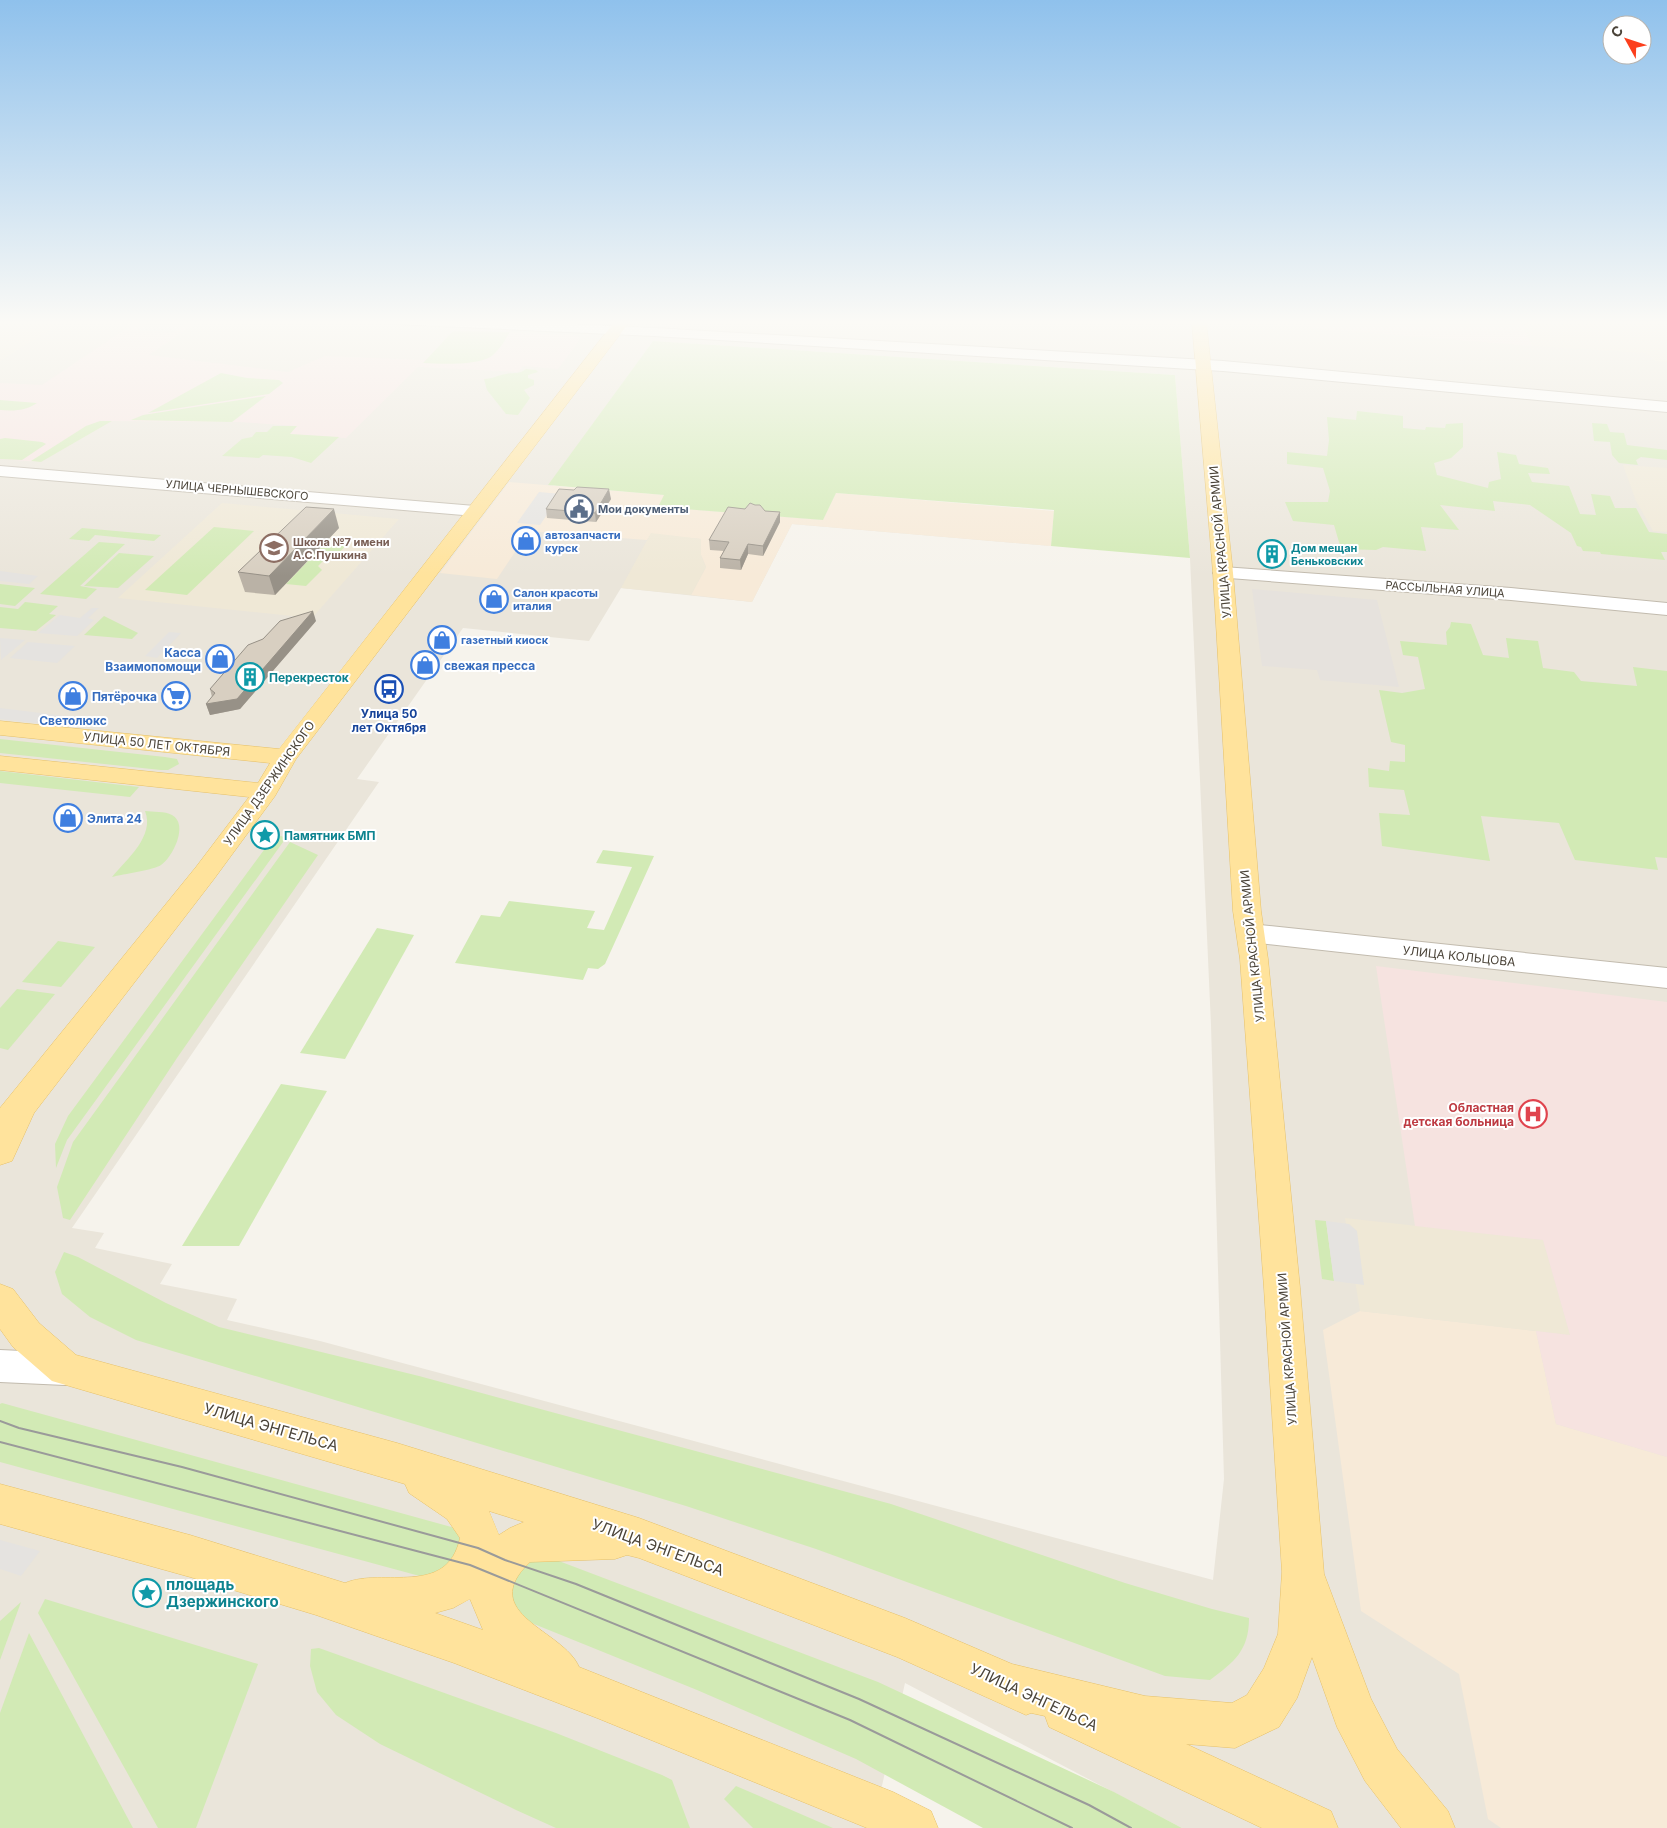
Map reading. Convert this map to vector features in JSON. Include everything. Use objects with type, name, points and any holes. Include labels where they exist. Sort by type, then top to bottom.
[{"type":"main road","name":"УЛИЦА ДЗЕРЖИНСКОГО","points":[[23,1104],[205,873],[266,791],[285,757],[557,405]]},
{"type":"main road","name":"УЛИЦА КРАСНОЙ АРМИИ","points":[[1207,405],[1223,573],[1246,901],[1282,1288],[1303,1572]]},
{"type":"main road","name":"УЛИЦА 50 ЛЕТ ОКТЯБРЯ","points":[[0,728],[285,757]]},
{"type":"main road","points":[[0,763],[266,791]]},
{"type":"main road","points":[[0,1129],[23,1104]]},
{"type":"main road","points":[[0,1152],[23,1104]]},
{"type":"main road","name":"УЛИЦА ЭНГЕЛЬСА","points":[[0,1300],[26,1335],[65,1369],[397,1462],[639,1538],[905,1638],[1314,1828]]},
{"type":"main road","points":[[316,1594],[360,1599],[394,1600],[419,1597],[453,1587],[466,1573],[478,1548],[480,1538],[475,1524],[461,1505],[397,1462]]},
{"type":"main road","points":[[0,1504],[190,1556],[316,1594],[454,1641],[877,1808],[914,1828]]},
{"type":"main road","points":[[576,1688],[510,1632],[496,1612],[490,1597],[492,1584],[505,1560],[517,1545],[524,1542],[566,1539],[639,1538]]},
{"type":"main road","points":[[1011,1686],[1145,1718],[1235,1726],[1263,1711],[1281,1682],[1300,1634],[1303,1572]]},
{"type":"main road","points":[[1303,1572],[1353,1711],[1381,1765],[1431,1828]]},
{"type":"street","points":[[1648,405],[1667,407]]},
{"type":"street","name":"УЛИЦА ЧЕРНЫШЕВСКОГО","points":[[0,471],[475,511]]},
{"type":"street","name":"РАССЫЛЬНАЯ УЛИЦА","points":[[1223,573],[1511,594],[1667,609]]},
{"type":"street","name":"УЛИЦА КОЛЬЦОВА","points":[[1250,934],[1667,978]]},
{"type":"street","points":[[0,1366],[65,1369]]},
{"type":"shaded area","points":[[0,405],[607,405],[549,485],[659,507],[823,520],[836,493],[1051,546],[792,524],[752,602],[621,588],[589,641],[463,628],[357,779],[379,782],[72,1228],[104,1233],[95,1248],[172,1264],[160,1284],[237,1299],[227,1320],[320,1341],[1213,1580],[1224,1479],[1211,1025],[1190,558],[1177,405],[1667,405],[1667,1828],[1182,1828],[905,1683],[877,1808],[914,1828],[0,1828]]},
{"type":"shaded area","points":[[0,405],[379,405],[346,438],[289,434],[296,426],[239,422],[112,421],[41,462],[0,459]]},
{"type":"shaded area","points":[[1623,465],[1667,468],[1667,532],[1653,531],[1636,501]]},
{"type":"shaded area","points":[[509,482],[665,495],[659,507],[823,520],[836,493],[1054,511],[1051,546],[792,524],[752,602],[691,595],[706,567],[701,555],[701,539],[651,534],[647,540],[529,531],[497,579],[440,573]]},
{"type":"shaded area","points":[[539,492],[561,494],[540,525],[517,523]]},
{"type":"shaded area","name":"Школа №7 имени А.С.Пушкина","points":[[222,503],[399,519],[312,618],[118,598]]},
{"type":"shaded area","points":[[651,533],[701,539],[701,555],[706,567],[691,595],[621,588]]},
{"type":"shaded area","points":[[0,571],[38,576],[29,584],[0,581]]},
{"type":"shaded area","points":[[1252,589],[1377,600],[1399,687],[1320,680],[1317,670],[1262,666]]},
{"type":"shaded area","points":[[92,608],[99,608],[88,618],[94,620],[77,636],[38,633],[60,615],[80,618]]},
{"type":"shaded area","points":[[169,632],[181,633],[157,658],[145,656]]},
{"type":"shaded area","points":[[0,638],[25,640],[1,660]]},
{"type":"shaded area","points":[[28,642],[75,646],[57,663],[10,658]]},
{"type":"shaded area","points":[[0,708],[65,716],[56,725],[0,719]]},
{"type":"shaded area","name":"Областная детская больница","points":[[1376,966],[1667,1002],[1667,1457],[1556,1424],[1536,1331],[1570,1335],[1543,1240],[1415,1226]]},
{"type":"shaded area","points":[[1345,1218],[1543,1240],[1570,1335],[1360,1311]]},
{"type":"shaded area","points":[[1326,1221],[1349,1224],[1357,1231],[1364,1285],[1334,1281]]},
{"type":"shaded area","points":[[1360,1311],[1536,1331],[1556,1424],[1667,1457],[1667,1828],[1501,1828],[1488,1819],[1459,1674],[1361,1611],[1323,1330]]},
{"type":"shaded area","points":[[0,1540],[40,1551],[21,1576],[0,1569]]},
{"type":"green space","points":[[0,405],[33,405],[19,410],[0,410]]},
{"type":"green space","points":[[162,405],[197,405],[148,413]]},
{"type":"green space","points":[[206,405],[254,405],[232,422],[131,420],[143,415]]},
{"type":"green space","points":[[499,405],[525,405],[518,415],[506,414]]},
{"type":"green space","points":[[606,405],[1177,405],[1190,558],[1051,546],[1054,510],[836,493],[823,520],[658,507],[664,495],[548,485]]},
{"type":"green space","points":[[1357,411],[1403,416],[1403,428],[1425,430],[1426,427],[1445,428],[1446,424],[1463,423],[1463,447],[1451,458],[1434,463],[1437,475],[1488,488],[1489,482],[1501,479],[1497,452],[1516,455],[1519,464],[1548,468],[1550,474],[1528,473],[1532,482],[1569,486],[1580,514],[1596,515],[1591,494],[1610,496],[1615,508],[1636,508],[1649,532],[1667,534],[1667,552],[1661,552],[1665,560],[1583,551],[1581,547],[1577,546],[1571,533],[1530,505],[1493,501],[1495,511],[1440,505],[1459,530],[1421,527],[1426,551],[1383,547],[1376,550],[1341,549],[1334,525],[1293,521],[1285,502],[1328,502],[1330,491],[1323,468],[1287,464],[1287,452],[1327,456],[1329,440],[1327,417],[1356,420]]},
{"type":"green space","points":[[100,421],[112,421],[41,462],[31,461],[86,426]]},
{"type":"green space","points":[[1592,423],[1607,424],[1610,432],[1624,433],[1627,445],[1667,450],[1667,460],[1641,457],[1636,460],[1638,465],[1619,463],[1612,455],[1610,442],[1594,441]]},
{"type":"green space","points":[[273,426],[297,426],[290,434],[339,437],[311,463],[292,457],[263,455],[259,458],[222,456],[242,439],[252,437],[256,432],[267,432]]},
{"type":"green space","points":[[5,438],[46,444],[22,460],[0,459],[0,439]]},
{"type":"green space","points":[[214,527],[254,531],[187,595],[145,590]]},
{"type":"green space","points":[[82,528],[161,535],[154,541],[95,535],[89,541],[69,539]]},
{"type":"green space","points":[[329,539],[350,541],[334,558],[324,560],[318,566],[322,570],[306,586],[286,584]]},
{"type":"green space","points":[[99,542],[125,544],[80,586],[97,589],[86,599],[40,594]]},
{"type":"green space","points":[[119,553],[154,556],[118,588],[84,586]]},
{"type":"green space","points":[[0,584],[35,588],[15,606],[0,604]]},
{"type":"green space","points":[[25,602],[58,606],[49,614],[56,615],[36,631],[0,628],[0,607],[18,609]]},
{"type":"green space","points":[[104,616],[138,633],[132,639],[84,635]]},
{"type":"green space","points":[[1451,622],[1471,624],[1483,655],[1509,658],[1506,638],[1538,641],[1543,668],[1574,672],[1581,681],[1637,686],[1633,667],[1667,671],[1667,858],[1655,857],[1658,870],[1575,860],[1559,823],[1481,816],[1490,861],[1382,846],[1379,813],[1410,815],[1404,790],[1369,787],[1368,768],[1389,771],[1390,761],[1405,762],[1405,745],[1391,742],[1379,690],[1402,693],[1425,689],[1418,657],[1403,655],[1400,641],[1447,645],[1446,632]]},
{"type":"green space","points":[[0,739],[165,757],[177,759],[179,764],[168,770],[161,770],[0,753]]},
{"type":"green space","points":[[0,771],[139,787],[130,797],[0,783]]},
{"type":"green space","points":[[145,811],[166,813],[177,819],[179,833],[174,848],[166,861],[157,867],[112,877],[132,855],[143,838],[147,820]]},
{"type":"green space","points":[[281,836],[286,838],[67,1140],[56,1168],[55,1144],[68,1116],[272,839]]},
{"type":"green space","points":[[290,842],[318,855],[177,1058],[70,1220],[63,1218],[57,1187],[73,1142]]},
{"type":"green space","points":[[603,850],[654,856],[605,964],[598,969],[588,968],[583,980],[455,963],[481,915],[500,917],[509,901],[595,911],[587,928],[604,930],[632,867],[596,863]]},
{"type":"green space","points":[[377,928],[414,935],[345,1059],[300,1053]]},
{"type":"green space","points":[[58,941],[95,947],[61,987],[22,982]]},
{"type":"green space","points":[[17,989],[55,994],[8,1050],[0,1048],[0,1008]]},
{"type":"green space","points":[[281,1084],[327,1091],[239,1246],[182,1246]]},
{"type":"green space","points":[[1315,1220],[1326,1221],[1334,1281],[1322,1279]]},
{"type":"green space","points":[[64,1252],[78,1257],[166,1303],[219,1327],[419,1376],[891,1504],[1125,1583],[1249,1618],[1246,1639],[1233,1661],[1210,1680],[1165,1676],[816,1549],[686,1506],[136,1340],[90,1317],[62,1294],[55,1272]]},
{"type":"green space","points":[[0,1404],[455,1528],[462,1544],[449,1570],[427,1578],[0,1462]]},
{"type":"green space","points":[[543,1555],[878,1682],[1114,1792],[1182,1828],[983,1828],[856,1759],[697,1690],[529,1622],[503,1594],[519,1562]]},
{"type":"green space","points":[[45,1599],[258,1664],[196,1828],[158,1828],[38,1613]]},
{"type":"green space","points":[[21,1602],[0,1660],[0,1621]]},
{"type":"green space","points":[[29,1633],[133,1828],[0,1828],[0,1713]]},
{"type":"green space","points":[[319,1648],[556,1733],[662,1775],[672,1780],[690,1828],[556,1828],[516,1810],[380,1744],[336,1715],[317,1692],[310,1666],[311,1649]]},
{"type":"green space","points":[[736,1786],[833,1828],[753,1828],[724,1799]]},
{"type":"building","points":[[577,487],[609,489],[595,513],[546,509],[559,489],[574,490]]},
{"type":"building","points":[[750,503],[760,505],[765,511],[780,512],[763,546],[748,544],[740,560],[720,558],[729,542],[709,540],[728,507],[745,509]]},
{"type":"building","points":[[306,507],[334,509],[269,576],[238,572]]},
{"type":"building","points":[[313,611],[237,699],[206,704],[215,693],[210,689],[248,645],[263,639],[280,621]]},
{"type":"tram line","points":[[0,1421],[19,1428],[182,1467],[478,1548],[505,1560],[576,1584],[859,1699],[1089,1805],[1131,1828]]},
{"type":"tram line","points":[[0,1442],[470,1565],[850,1720],[1072,1828]]},
{"type":"place","name":"Мои документы","points":[[579,509]]},
{"type":"place","name":"автозапчасти курск","points":[[526,541]]},
{"type":"place","name":"Школа №7 имени А.С.Пушкина","points":[[274,548]]},
{"type":"place","name":"Дом мещан Беньковских","points":[[1272,554]]},
{"type":"place","name":"Салон красоты италия","points":[[494,599]]},
{"type":"place","name":"газетный киоск","points":[[442,640]]},
{"type":"place","name":"Касса Взаимопомощи","points":[[220,659]]},
{"type":"place","name":"свежая пресса","points":[[425,665]]},
{"type":"place","name":"Перекресток","points":[[250,677]]},
{"type":"place","name":"Улица 50 лет Октября","points":[[389,689]]},
{"type":"place","name":"Светолюкс","points":[[73,696]]},
{"type":"place","name":"Пятёрочка","points":[[176,696]]},
{"type":"place","name":"Элита 24","points":[[68,818]]},
{"type":"place","name":"Памятник БМП","points":[[265,835]]},
{"type":"place","name":"Областная детская больница","points":[[1533,1114]]},
{"type":"place","name":"площадь Дзержинского","points":[[147,1593]]}]
